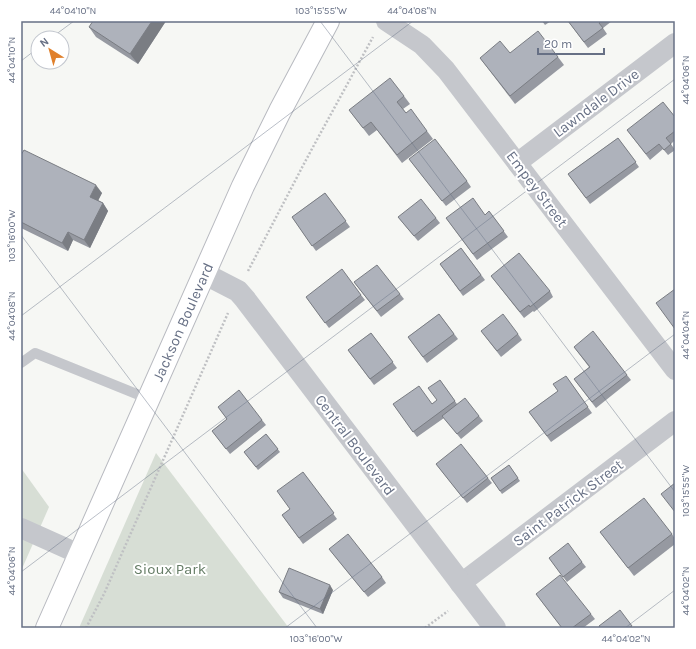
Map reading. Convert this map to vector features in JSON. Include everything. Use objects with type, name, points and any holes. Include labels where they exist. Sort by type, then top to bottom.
[{"type":"main road","name":"Jackson Boulevard","points":[[47,628],[266,138],[328,21]]},
{"type":"street","name":"Empey Street","points":[[380,28],[422,45],[446,70],[675,370]]},
{"type":"street","name":"Lawndale Drive","points":[[517,163],[675,42]]},
{"type":"street","name":"Central Boulevard","points":[[205,274],[238,291],[494,628]]},
{"type":"street","name":"Saint Patrick Street","points":[[460,584],[675,421]]},
{"type":"street","points":[[21,528],[79,554]]},
{"type":"lane","points":[[21,364],[35,353],[149,399]]},
{"type":"path","points":[[86,628],[104,594],[238,291],[318,137],[380,28]]},
{"type":"path","points":[[425,628],[448,611]]},
{"type":"green space","name":"Sioux Park","points":[[156,453],[289,628],[79,628]]},
{"type":"green space","points":[[21,468],[49,507],[21,571]]},
{"type":"building","points":[[93,21],[152,21],[130,54],[89,27]]},
{"type":"building","points":[[568,21],[601,21],[599,23],[603,28],[584,42]]},
{"type":"building","points":[[538,31],[558,57],[510,96],[480,58],[500,41],[510,53]]},
{"type":"building","points":[[390,78],[404,96],[397,102],[406,113],[411,109],[427,131],[397,155],[371,122],[363,128],[349,110]]},
{"type":"building","points":[[663,102],[675,117],[675,131],[666,138],[671,144],[664,150],[659,144],[646,154],[627,130]]},
{"type":"building","points":[[618,138],[636,162],[586,198],[568,174]]},
{"type":"building","points":[[435,139],[467,181],[442,201],[409,159]]},
{"type":"building","points":[[24,150],[96,185],[90,197],[103,203],[84,240],[68,232],[62,243],[21,222],[21,155]]},
{"type":"building","points":[[325,193],[346,221],[312,246],[292,217]]},
{"type":"building","points":[[473,198],[485,215],[489,211],[504,231],[473,254],[446,218]]},
{"type":"building","points":[[421,199],[436,218],[414,236],[398,217]]},
{"type":"building","points":[[461,248],[481,275],[460,291],[440,264]]},
{"type":"building","points":[[519,253],[550,291],[530,307],[529,305],[520,312],[491,276]]},
{"type":"building","points":[[377,265],[400,294],[377,311],[354,282]]},
{"type":"building","points":[[342,269],[361,295],[325,323],[306,297]]},
{"type":"building","points":[[675,289],[675,329],[656,303]]},
{"type":"building","points":[[439,314],[454,334],[423,357],[408,337]]},
{"type":"building","points":[[503,314],[518,334],[497,351],[481,331]]},
{"type":"building","points":[[593,331],[627,375],[592,402],[574,379],[590,367],[574,347]]},
{"type":"building","points":[[371,333],[393,362],[370,379],[348,350]]},
{"type":"building","points":[[566,376],[588,407],[547,436],[529,412],[558,391],[553,384]]},
{"type":"building","points":[[440,380],[455,401],[413,432],[393,404],[419,386],[432,404],[437,400],[428,388]]},
{"type":"building","points":[[239,390],[262,420],[226,449],[212,431],[227,419],[218,407]]},
{"type":"building","points":[[465,398],[479,416],[457,434],[442,416]]},
{"type":"building","points":[[266,434],[278,449],[256,467],[244,452]]},
{"type":"building","points":[[461,444],[488,478],[463,498],[436,464]]},
{"type":"building","points":[[509,465],[518,478],[500,491],[491,478]]},
{"type":"building","points":[[303,472],[334,513],[299,538],[282,515],[290,509],[277,491]]},
{"type":"building","points":[[675,483],[675,512],[661,494]]},
{"type":"building","points":[[644,498],[672,534],[628,568],[600,532]]},
{"type":"building","points":[[348,534],[382,577],[364,592],[329,549]]},
{"type":"building","points":[[568,543],[582,562],[563,577],[549,558]]},
{"type":"building","points":[[289,568],[330,585],[320,609],[279,592]]},
{"type":"building","points":[[560,575],[591,614],[572,628],[562,628],[536,594]]},
{"type":"building","points":[[620,610],[632,626],[629,628],[600,628],[599,626]]}]
